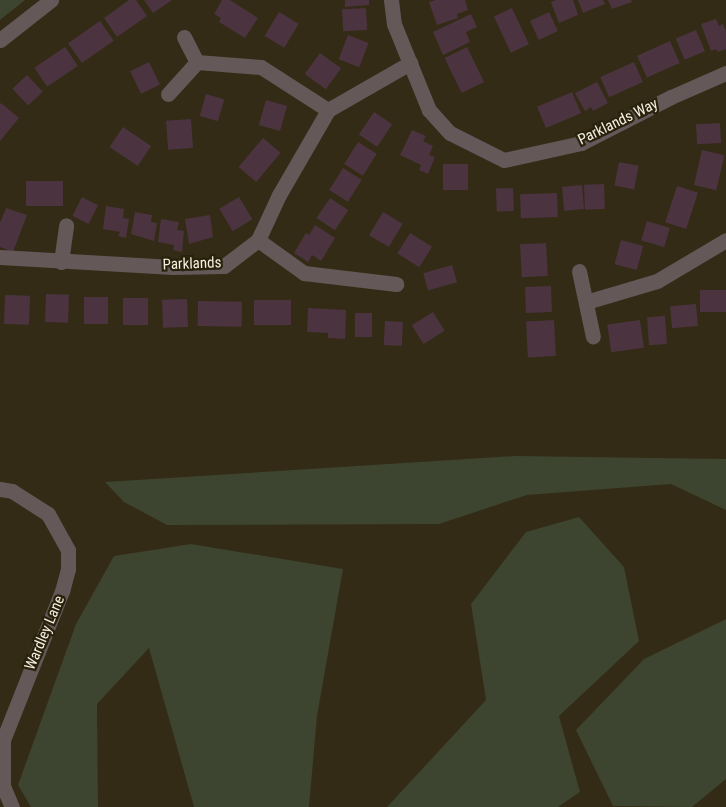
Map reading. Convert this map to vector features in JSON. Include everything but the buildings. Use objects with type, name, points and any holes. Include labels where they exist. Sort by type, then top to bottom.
[{"type":"street","points":[[0,40],[51,0]]},
{"type":"street","name":"Parklands Way","points":[[392,0],[394,24],[429,110],[450,133],[504,160],[581,142],[671,97],[726,73]]},
{"type":"street","points":[[184,38],[197,62]]},
{"type":"street","points":[[197,62],[260,67],[328,110],[410,63]]},
{"type":"street","points":[[168,94],[197,62]]},
{"type":"street","name":"Parklands","points":[[0,257],[61,262],[117,262],[173,267],[224,266],[258,240],[278,196],[328,110]]},
{"type":"street","points":[[61,262],[66,226]]},
{"type":"street","points":[[258,240],[304,274],[396,284]]},
{"type":"street","points":[[586,302],[656,281],[726,241]]},
{"type":"street","points":[[579,271],[594,337]]},
{"type":"street","name":"Wardley Lane","points":[[0,489],[12,490],[48,514],[68,550],[68,569],[62,591],[3,740],[3,786],[12,807]]},
{"type":"green space","points":[[0,0],[25,0],[0,20]]},
{"type":"green space","points":[[515,456],[726,459],[726,510],[671,484],[527,495],[439,524],[167,525],[124,502],[105,482]]},
{"type":"green space","points":[[579,517],[624,567],[639,641],[559,716],[580,792],[558,807],[387,807],[486,700],[471,604],[526,532]]},
{"type":"green space","points":[[191,544],[343,569],[317,716],[309,807],[194,807],[149,648],[97,704],[98,807],[31,807],[18,785],[76,624],[114,556]]},
{"type":"green space","points":[[726,619],[726,779],[692,807],[613,806],[576,730],[644,659]]}]
